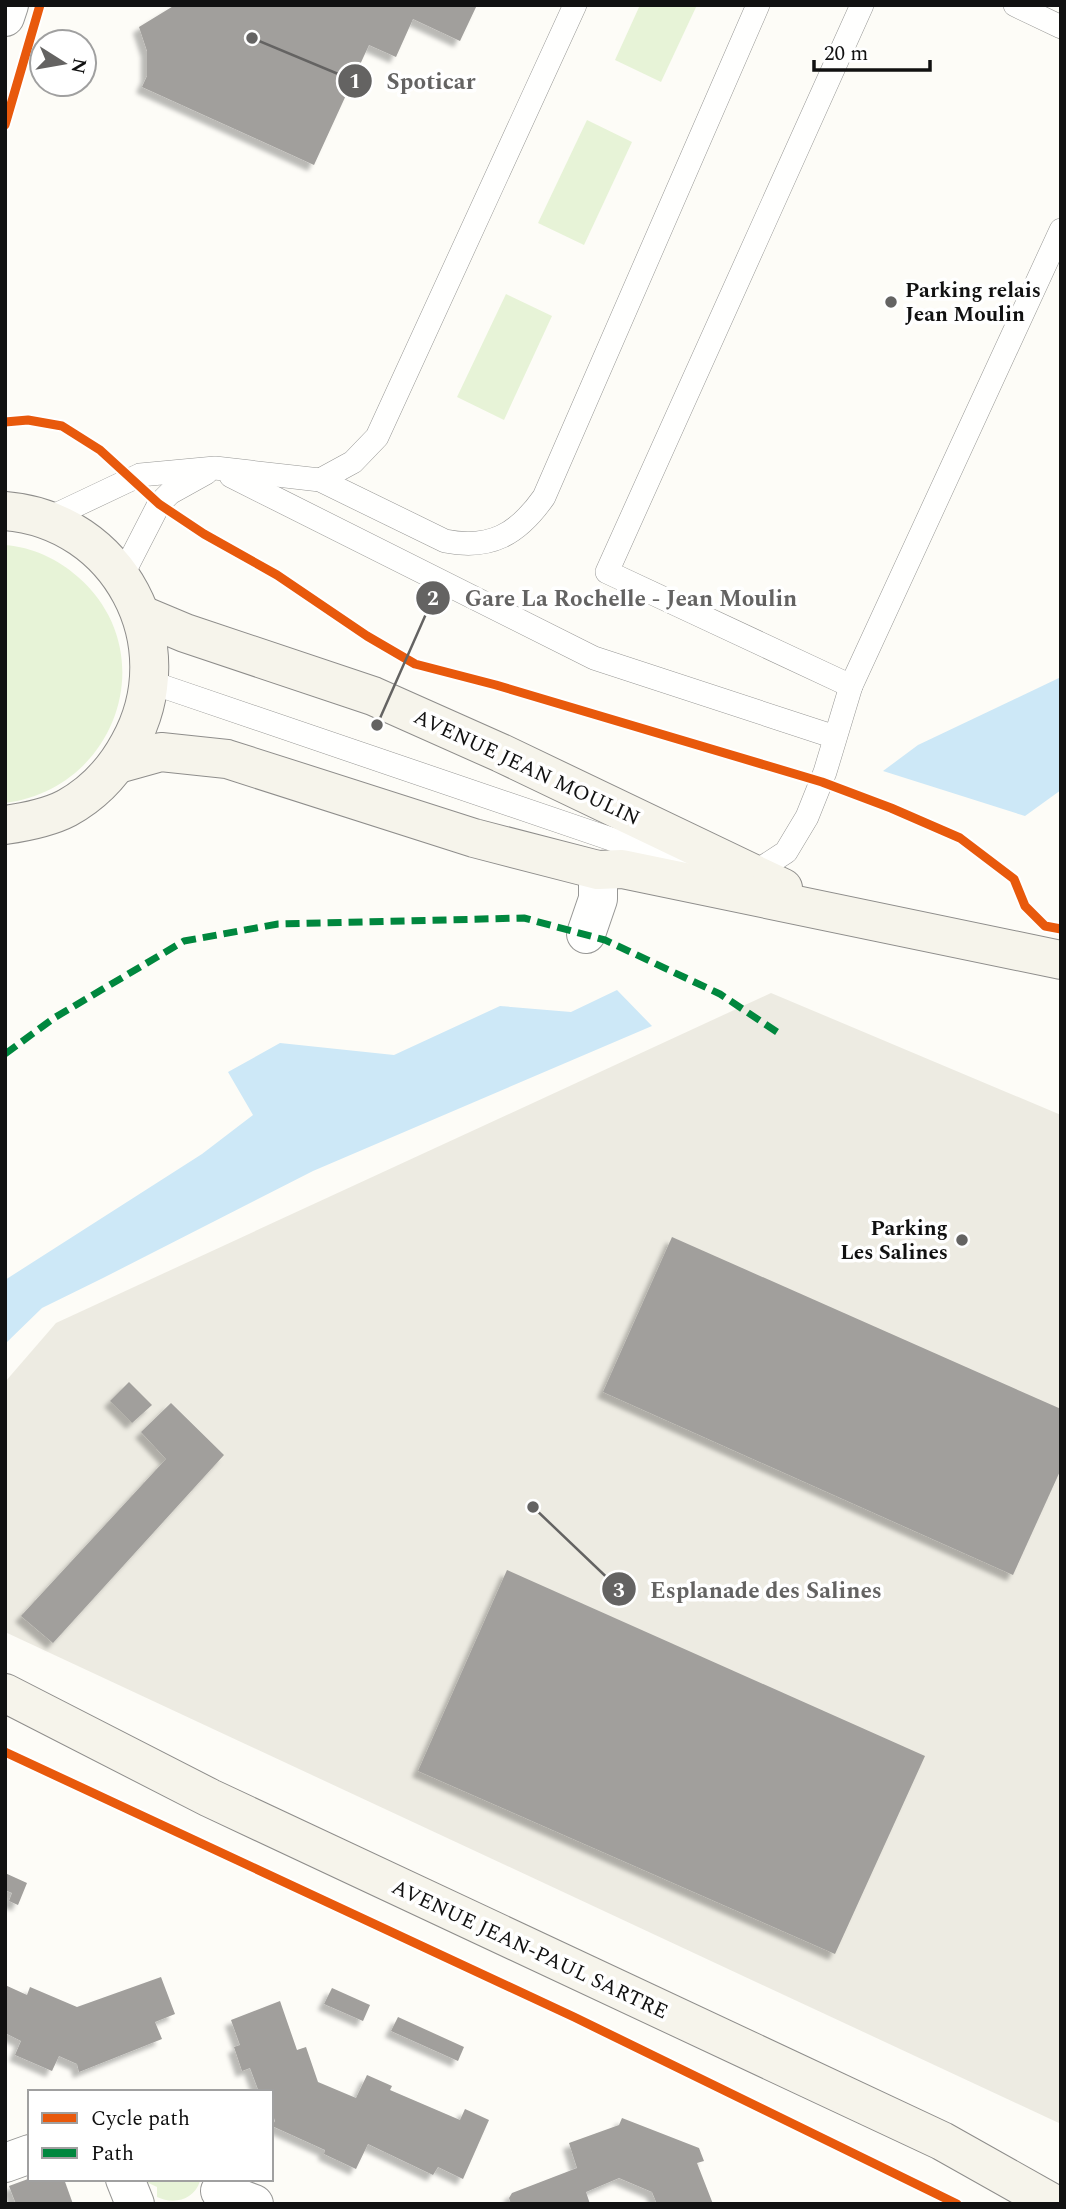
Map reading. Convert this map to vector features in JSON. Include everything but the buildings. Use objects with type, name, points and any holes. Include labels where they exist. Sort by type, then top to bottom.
[{"type":"main road","points":[[5,510],[47,519],[89,541],[122,576],[142,615],[150,648],[150,682],[140,725],[118,764],[94,788],[67,808],[35,820],[5,825]]},
{"type":"main road","name":"AVENUE JEAN MOULIN","points":[[142,615],[185,633],[373,696],[501,753],[754,873],[825,910]]},
{"type":"main road","name":"AVENUE JEAN MOULIN","points":[[118,764],[161,752],[227,758],[474,838],[598,870],[622,869],[1061,960]]},
{"type":"main road","name":"AVENUE JEAN-PAUL SARTRE","points":[[5,1693],[222,1804],[942,2141],[1054,2204]]},
{"type":"street","points":[[5,17],[9,5]]},
{"type":"street","points":[[586,934],[598,899],[598,870]]},
{"type":"street","points":[[126,2181],[135,2204]]},
{"type":"lane","points":[[320,480],[353,462],[377,438],[575,5]]},
{"type":"lane","points":[[47,519],[141,475],[215,468],[320,480],[437,537],[461,544],[478,544],[505,536],[530,516],[544,497],[758,5]]},
{"type":"lane","points":[[851,686],[607,572],[862,5]]},
{"type":"lane","points":[[1015,5],[1061,27]]},
{"type":"lane","points":[[754,873],[786,852],[807,817],[822,782],[851,686],[1061,230]]},
{"type":"lane","points":[[122,576],[159,503],[170,492],[215,468]]},
{"type":"lane","points":[[215,468],[594,658],[835,737]]},
{"type":"lane","points":[[150,682],[825,910]]},
{"type":"green space","points":[[640,5],[697,5],[661,82],[615,60]]},
{"type":"green space","points":[[587,120],[632,142],[584,245],[538,223]]},
{"type":"green space","points":[[506,294],[552,316],[504,420],[457,397]]},
{"type":"green space","points":[[5,545],[44,555],[78,577],[104,608],[119,642],[122,678],[116,713],[100,745],[76,772],[44,792],[5,803]]},
{"type":"green space","points":[[144,2181],[200,2181],[188,2197],[170,2201],[157,2197],[157,2187]]},
{"type":"shaded area","points":[[771,993],[1061,1115],[1061,2124],[5,1632],[5,1382],[56,1323]]},
{"type":"water","points":[[1061,677],[1061,790],[1025,816],[883,771],[918,745]]},
{"type":"water","points":[[617,990],[652,1026],[313,1171],[42,1308],[5,1344],[5,1280],[202,1154],[253,1115],[228,1072],[280,1043],[394,1055],[500,1006],[571,1012]]},
{"type":"marked path","points":[[5,1054],[54,1018],[184,941],[278,924],[524,918],[605,940],[720,994],[780,1034]]},
{"type":"cycle path","points":[[5,125],[40,5]]},
{"type":"cycle path","points":[[5,422],[28,420],[62,426],[100,450],[159,504],[204,534],[277,575],[367,636],[415,664],[496,685],[822,782],[891,808],[960,838],[1014,879],[1025,906],[1045,926],[1061,929]]},
{"type":"cycle path","points":[[5,1752],[574,2017],[957,2204]]},
{"type":"place","name":"Spoticar","points":[[252,38]]},
{"type":"place","name":"Parking relais Jean Moulin","points":[[891,302]]},
{"type":"place","name":"Gare La Rochelle - Jean Moulin","points":[[377,725]]},
{"type":"place","name":"Parking Les Salines","points":[[962,1240]]},
{"type":"place","name":"Esplanade des Salines","points":[[533,1507]]}]
